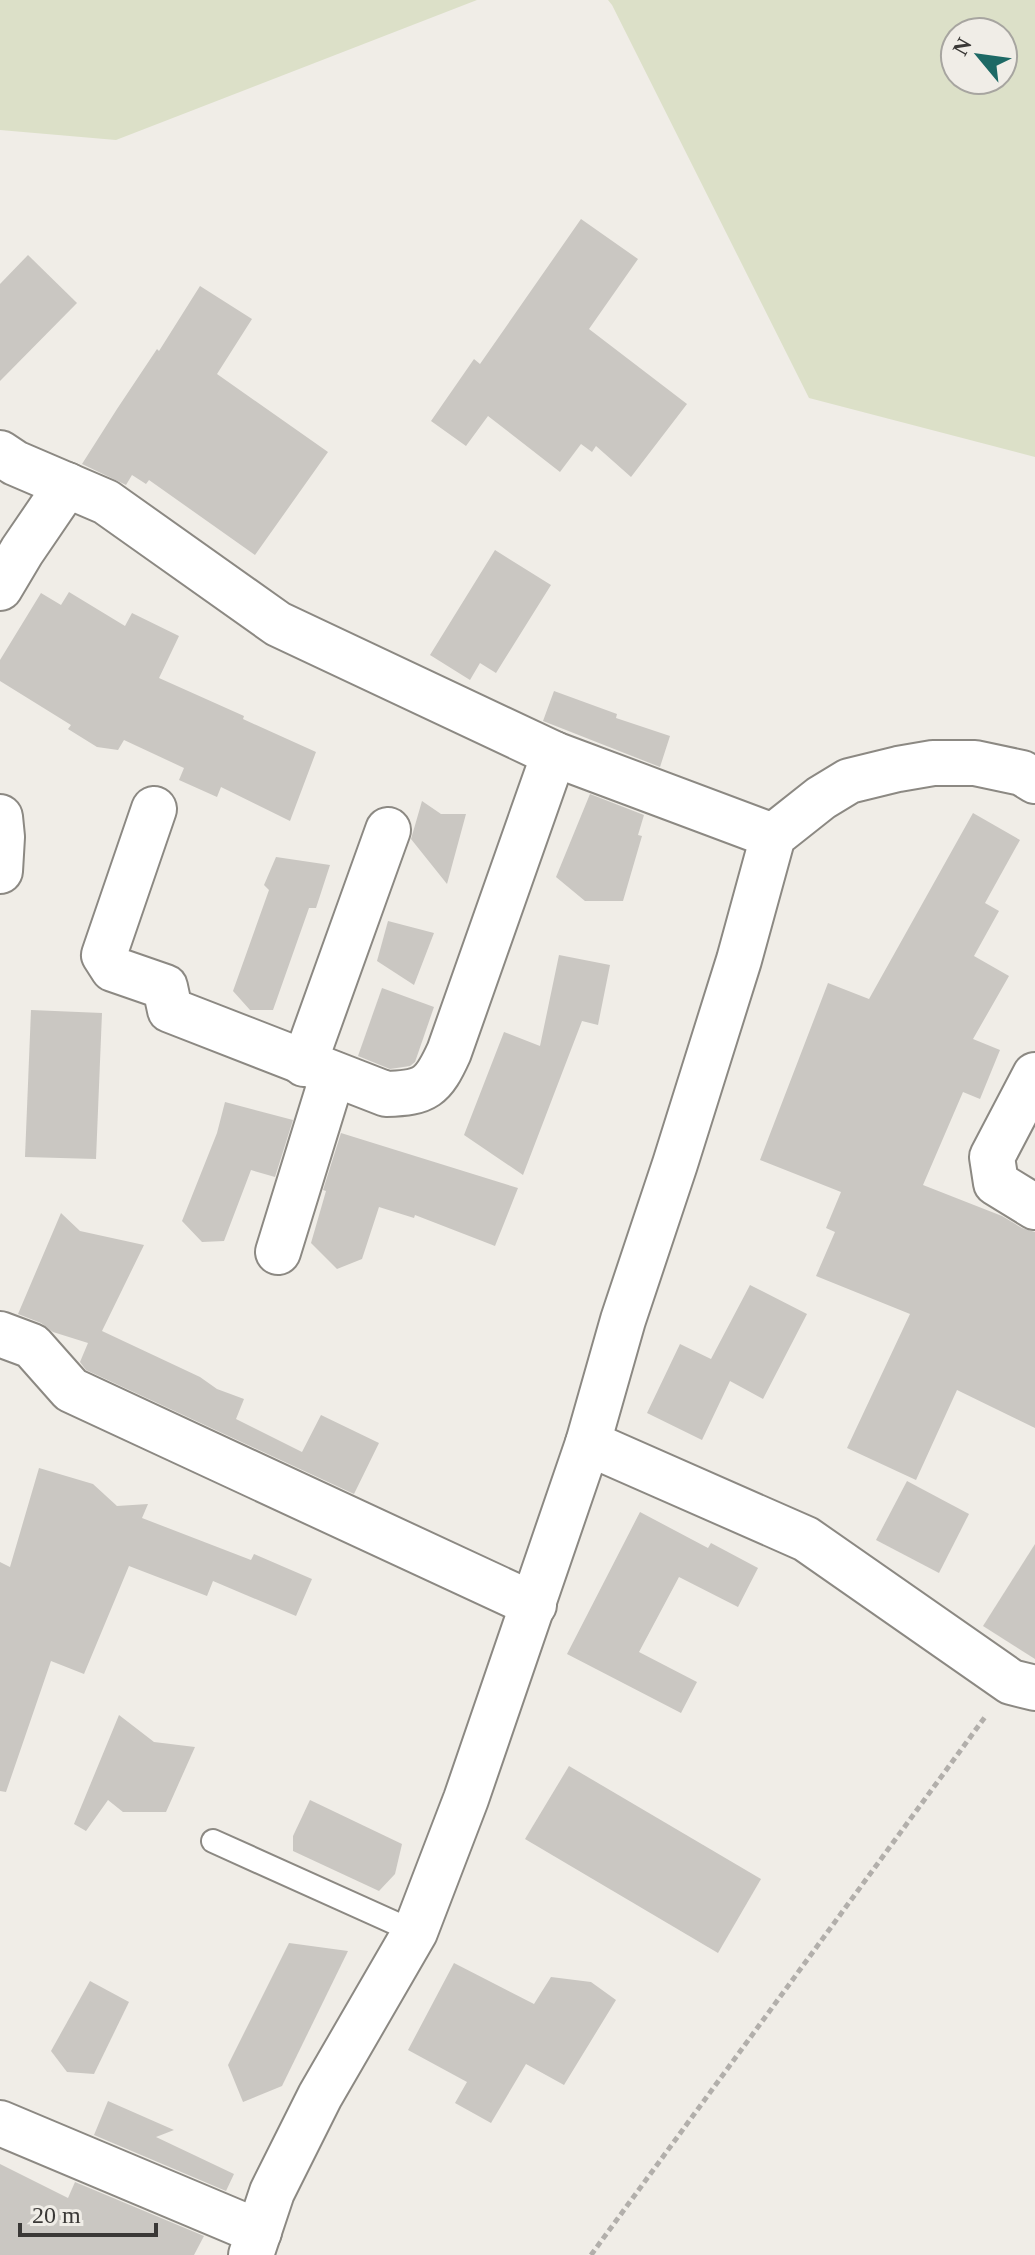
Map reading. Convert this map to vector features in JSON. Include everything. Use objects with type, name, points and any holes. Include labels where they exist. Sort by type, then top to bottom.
[{"type":"street","points":[[0,453],[15,463],[106,502],[278,624],[554,754],[773,836]]},
{"type":"street","points":[[0,588],[67,485]]},
{"type":"street","points":[[154,809],[104,955],[113,969],[165,987],[170,1010],[386,1094],[411,1094],[436,1079],[449,1052],[554,754]]},
{"type":"street","points":[[0,2123],[255,2243],[272,2192],[320,2096],[415,1932],[466,1799],[588,1443],[623,1320],[739,960],[773,836],[821,798],[849,781],[898,769],[933,763],[975,763],[1022,773],[1035,781]]},
{"type":"street","points":[[0,817],[0,871]]},
{"type":"street","points":[[278,1252],[319,1069],[388,830]]},
{"type":"street","points":[[1035,1075],[992,1157],[996,1183],[1035,1207]]},
{"type":"street","points":[[0,1334],[32,1346],[71,1390],[534,1605]]},
{"type":"street","points":[[588,1443],[806,1539],[1023,1685]]},
{"type":"lane","points":[[213,1841],[415,1932]]},
{"type":"path","points":[[591,2255],[1023,1685]]},
{"type":"green space","points":[[0,0],[477,0],[116,140],[0,130]]},
{"type":"green space","points":[[608,0],[1035,0],[1035,457],[809,398]]},
{"type":"building","points":[[581,219],[638,259],[589,329],[687,404],[631,477],[596,446],[592,452],[581,444],[560,472],[488,416],[466,446],[431,421],[474,359],[480,364]]},
{"type":"building","points":[[28,255],[77,303],[0,381],[0,284]]},
{"type":"building","points":[[200,286],[252,319],[217,374],[328,452],[255,555],[149,480],[146,484],[132,475],[126,485],[82,464]]},
{"type":"building","points":[[495,550],[551,585],[496,673],[480,663],[470,680],[430,655]]},
{"type":"building","points":[[69,592],[125,626],[132,613],[179,636],[159,678],[316,752],[290,821],[221,787],[217,797],[179,780],[184,768],[124,740],[118,750],[97,747],[68,729],[71,725],[0,681],[0,660],[41,593],[61,605]]},
{"type":"building","points":[[554,691],[617,714],[616,718],[670,736],[660,767],[543,721]]},
{"type":"building","points":[[590,794],[644,815],[638,835],[642,836],[623,901],[585,901],[556,877]]},
{"type":"building","points":[[422,801],[441,814],[466,814],[447,884],[411,839]]},
{"type":"building","points":[[973,813],[1020,840],[985,903],[999,911],[974,956],[1009,976],[973,1039],[1000,1050],[980,1099],[963,1092],[923,1185],[1035,1232],[1035,1428],[957,1390],[916,1480],[847,1448],[910,1314],[816,1276],[835,1232],[826,1228],[841,1192],[760,1160],[828,983],[869,999]]},
{"type":"building","points":[[276,857],[330,865],[316,908],[309,908],[273,1010],[250,1010],[233,991],[269,890],[264,885]]},
{"type":"building","points":[[388,921],[434,933],[414,985],[377,961]]},
{"type":"building","points":[[559,955],[610,965],[598,1025],[582,1021],[523,1175],[464,1135],[504,1032],[540,1046]]},
{"type":"building","points":[[382,988],[434,1007],[415,1062],[410,1066],[390,1069],[358,1056]]},
{"type":"building","points":[[31,1010],[102,1013],[96,1159],[25,1157]]},
{"type":"building","points":[[225,1102],[293,1120],[275,1177],[251,1170],[224,1241],[202,1242],[182,1221],[217,1133]]},
{"type":"building","points":[[341,1133],[518,1188],[495,1246],[415,1215],[414,1218],[379,1207],[362,1259],[337,1269],[311,1243]]},
{"type":"building","points":[[61,1213],[80,1231],[144,1245],[102,1331],[200,1377],[217,1389],[244,1399],[236,1419],[302,1452],[321,1415],[379,1443],[354,1494],[86,1370],[80,1362],[88,1343],[53,1332],[41,1323],[18,1314]]},
{"type":"building","points":[[750,1285],[807,1314],[763,1399],[730,1381],[702,1440],[647,1413],[680,1344],[711,1359]]},
{"type":"building","points":[[39,1468],[93,1484],[117,1506],[148,1504],[142,1518],[251,1560],[254,1554],[312,1579],[296,1616],[213,1581],[207,1596],[129,1566],[84,1674],[51,1661],[6,1792],[0,1791],[0,1562],[10,1567]]},
{"type":"building","points":[[907,1481],[969,1514],[939,1573],[876,1540]]},
{"type":"building","points":[[640,1512],[708,1548],[711,1543],[758,1568],[738,1607],[679,1577],[639,1652],[697,1682],[681,1713],[567,1654]]},
{"type":"building","points":[[1035,1544],[1035,1659],[983,1626]]},
{"type":"building","points":[[119,1715],[154,1742],[195,1747],[166,1812],[123,1812],[108,1800],[86,1831],[74,1824]]},
{"type":"building","points":[[569,1766],[761,1879],[718,1953],[525,1839]]},
{"type":"building","points":[[310,1800],[402,1844],[395,1874],[379,1891],[293,1851],[293,1836]]},
{"type":"building","points":[[289,1943],[348,1951],[282,2086],[243,2102],[228,2065]]},
{"type":"building","points":[[454,1963],[534,2004],[551,1977],[591,1982],[616,2000],[564,2085],[526,2064],[491,2123],[455,2103],[467,2082],[408,2050]]},
{"type":"building","points":[[90,1981],[129,2002],[94,2074],[67,2072],[51,2051]]},
{"type":"building","points":[[108,2101],[174,2130],[156,2137],[234,2174],[226,2191],[94,2135]]},
{"type":"building","points":[[0,2164],[68,2198],[75,2182],[204,2236],[194,2255],[0,2255]]}]
